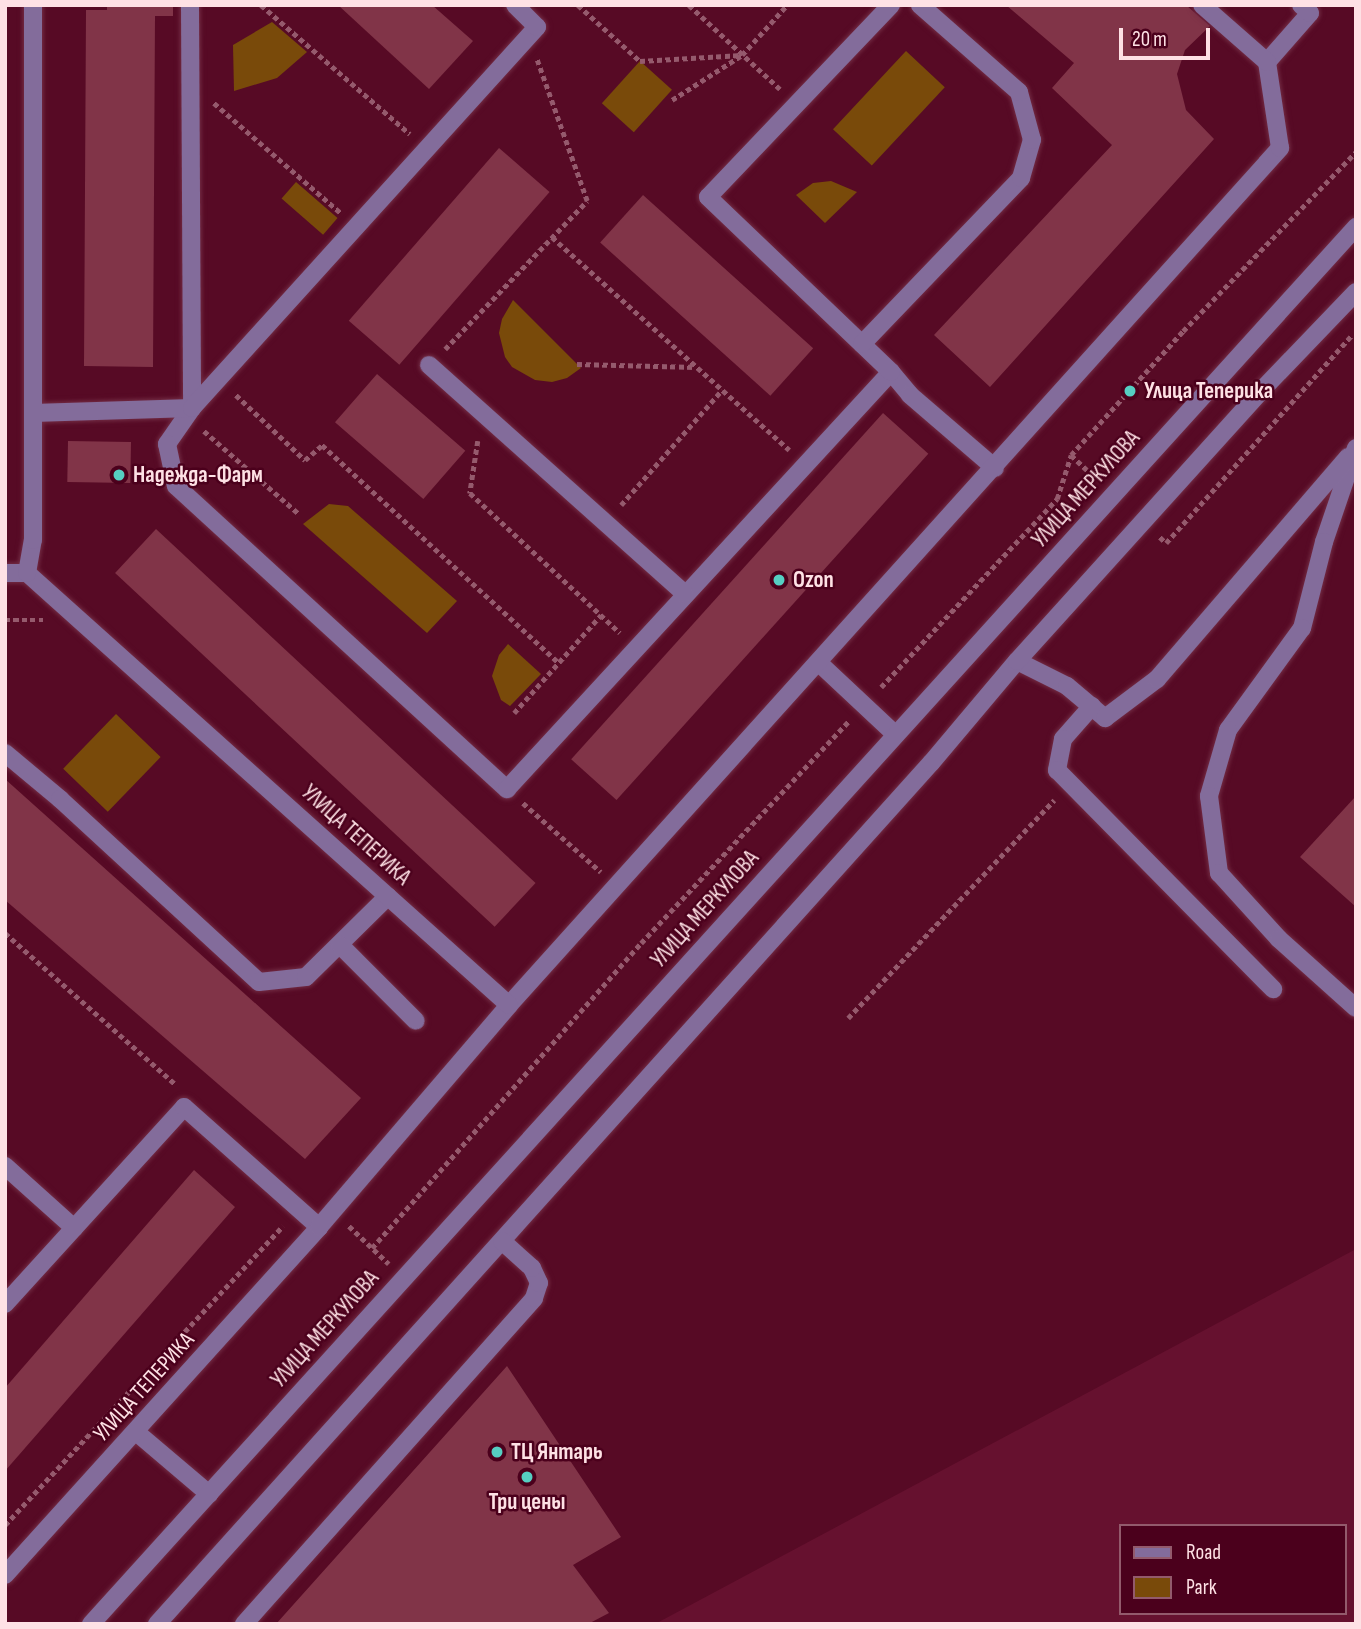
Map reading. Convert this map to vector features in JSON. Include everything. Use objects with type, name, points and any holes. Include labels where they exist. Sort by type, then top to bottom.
[{"type":"street","points":[[5,573],[27,573],[33,540],[33,5]]},
{"type":"street","points":[[189,412],[190,5]]},
{"type":"street","points":[[514,5],[537,27],[189,412],[167,444],[176,486],[507,789],[891,372]]},
{"type":"street","points":[[891,5],[708,197],[891,372],[910,395],[995,468]]},
{"type":"street","points":[[862,344],[1021,178],[1032,140],[1019,92],[920,5]]},
{"type":"street","points":[[509,1005],[995,468],[1280,148],[1266,62],[1202,5]]},
{"type":"street","points":[[1266,62],[1310,13],[1301,5]]},
{"type":"street","name":"УЛИЦА МЕРКУЛОВА","points":[[91,1624],[1356,227]]},
{"type":"street","points":[[157,1624],[922,773],[1017,661],[1356,292]]},
{"type":"street","points":[[429,365],[685,594]]},
{"type":"street","points":[[33,413],[189,412]]},
{"type":"street","points":[[1017,661],[1067,687],[1105,718],[1157,679],[1355,448]]},
{"type":"street","points":[[1355,448],[1324,542],[1302,628],[1228,730],[1209,796],[1219,873],[1279,939],[1356,1008]]},
{"type":"street","name":"УЛИЦА ТЕПЕРИКА","points":[[5,1575],[319,1227],[509,1005],[27,573]]},
{"type":"street","points":[[819,663],[896,734]]},
{"type":"street","points":[[1092,706],[1063,739],[1057,771],[1273,989]]},
{"type":"street","points":[[5,753],[60,799],[259,982],[306,977],[388,896]]},
{"type":"street","points":[[340,944],[416,1021]]},
{"type":"street","points":[[5,1304],[184,1107],[319,1227]]},
{"type":"street","points":[[5,1166],[74,1228]]},
{"type":"street","points":[[244,1624],[534,1298],[539,1283],[532,1268],[502,1241]]},
{"type":"street","points":[[136,1432],[209,1494]]},
{"type":"path","points":[[261,5],[427,149]]},
{"type":"path","points":[[578,5],[640,61],[742,55]]},
{"type":"path","points":[[689,5],[797,104]]},
{"type":"path","points":[[672,100],[742,55],[787,5]]},
{"type":"path","points":[[429,365],[587,201],[528,36]]},
{"type":"path","points":[[189,81],[356,227]]},
{"type":"path","points":[[333,1211],[372,1248],[641,943],[1057,499],[1070,455],[1183,331],[1356,152]]},
{"type":"path","points":[[552,237],[805,464]]},
{"type":"path","points":[[1166,543],[1356,330]]},
{"type":"path","points":[[577,364],[697,367]]},
{"type":"path","points":[[218,379],[305,460],[322,445],[559,663]]},
{"type":"path","points":[[606,523],[722,390]]},
{"type":"path","points":[[189,412],[298,513]]},
{"type":"path","points":[[482,412],[470,493],[636,648]]},
{"type":"path","points":[[514,713],[601,615]]},
{"type":"path","points":[[5,620],[48,620]]},
{"type":"path","points":[[848,1018],[1070,783]]},
{"type":"path","points":[[507,789],[617,886]]},
{"type":"path","points":[[5,933],[184,1092],[184,1107]]},
{"type":"path","points":[[5,1525],[299,1209]]},
{"type":"shaded area","points":[[1356,1249],[1356,1624],[655,1624]]},
{"type":"green space","points":[[272,22],[307,52],[277,78],[234,91],[233,45]]},
{"type":"green space","points":[[906,51],[945,87],[872,165],[833,129]]},
{"type":"green space","points":[[640,61],[672,90],[634,132],[602,103]]},
{"type":"green space","points":[[831,181],[857,192],[825,223],[796,195],[813,183]]},
{"type":"green space","points":[[296,182],[338,218],[323,235],[282,199]]},
{"type":"green space","points":[[513,300],[581,368],[567,378],[552,382],[535,380],[512,367],[505,357],[499,333],[502,319]]},
{"type":"green space","points":[[329,504],[348,506],[457,601],[427,633],[303,524]]},
{"type":"green space","points":[[508,644],[541,674],[510,706],[501,700],[492,676],[499,655]]},
{"type":"green space","points":[[116,714],[161,757],[108,812],[63,769]]},
{"type":"building","points":[[107,5],[173,5],[173,16],[155,16],[153,367],[84,366],[86,10],[107,10]]},
{"type":"building","points":[[338,5],[432,5],[473,41],[429,89]]},
{"type":"building","points":[[1006,5],[1186,5],[1210,26],[1185,50],[1177,74],[1186,110],[1214,139],[990,387],[934,335],[1112,145],[1052,88],[1074,63]]},
{"type":"building","points":[[499,148],[550,192],[399,365],[349,321]]},
{"type":"building","points":[[643,195],[813,348],[770,396],[600,243]]},
{"type":"building","points":[[377,374],[465,451],[423,499],[335,422]]},
{"type":"building","points":[[883,413],[928,454],[617,800],[571,759]]},
{"type":"building","points":[[68,441],[131,442],[130,483],[67,482]]},
{"type":"building","points":[[156,529],[536,883],[495,927],[115,573]]},
{"type":"building","points":[[5,779],[361,1098],[305,1159],[5,900]]},
{"type":"building","points":[[1356,796],[1356,907],[1300,857]]},
{"type":"building","points":[[194,1170],[235,1207],[5,1471],[5,1388]]},
{"type":"building","name":"ТЦ Янтарь","points":[[507,1366],[621,1537],[573,1565],[609,1613],[588,1624],[276,1624]]},
{"type":"place","name":"Улица Теперика","points":[[1130,391]]},
{"type":"place","name":"Надежда-Фарм","points":[[119,475]]},
{"type":"place","name":"Ozon","points":[[779,580]]},
{"type":"place","name":"ТЦ Янтарь","points":[[497,1452]]},
{"type":"place","name":"Три цены","points":[[527,1477]]}]
